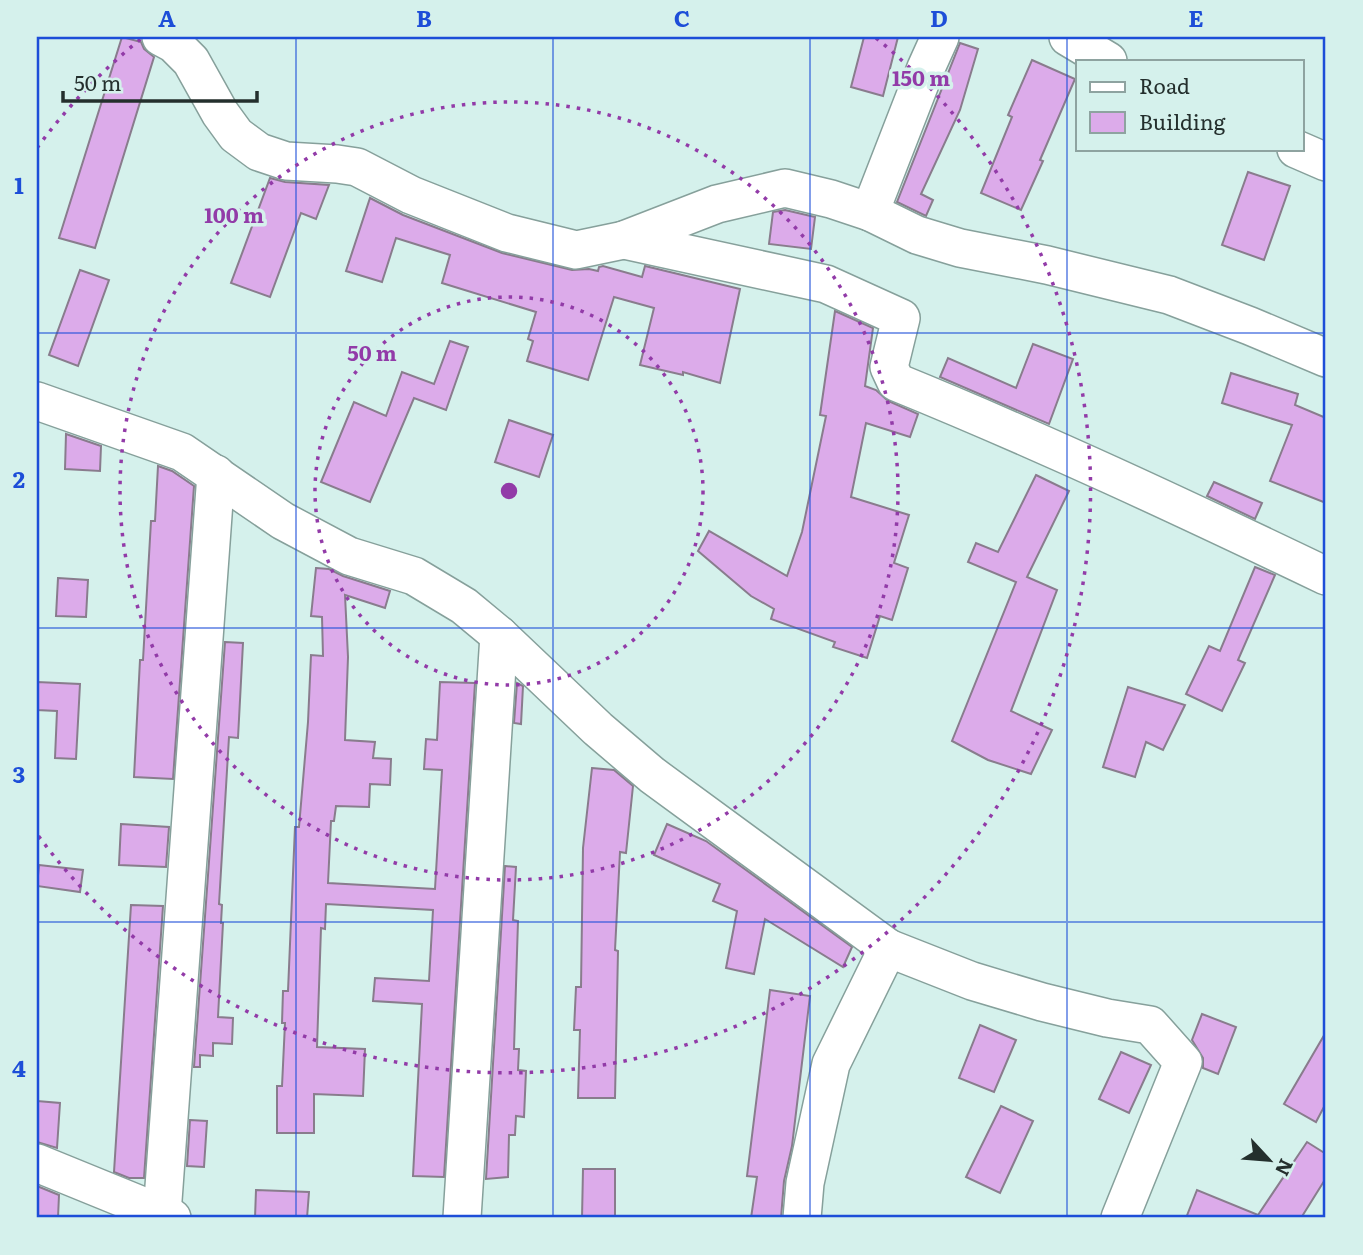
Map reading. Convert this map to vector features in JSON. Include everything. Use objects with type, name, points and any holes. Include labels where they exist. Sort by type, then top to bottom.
[{"type":"street","points":[[161,37],[174,44],[191,61],[220,113],[236,135],[259,152],[286,162],[357,167],[411,195],[507,233],[576,250],[624,240],[717,204],[785,188],[870,212],[917,235],[960,248],[1034,262],[1169,295],[1326,358]]},
{"type":"street","points":[[870,212],[940,37]]},
{"type":"street","points":[[1068,37],[1106,60]]},
{"type":"street","points":[[1298,150],[1326,162]]},
{"type":"street","points":[[624,240],[826,284],[901,318],[889,367],[895,382],[966,410],[1199,515],[1326,576]]},
{"type":"street","points":[[37,401],[182,452],[283,521],[349,556],[414,576],[464,606],[652,775],[888,948],[972,981],[1042,1002],[1107,1018],[1150,1025],[1183,1062],[1120,1218]]},
{"type":"street","points":[[37,1163],[167,1216],[216,474]]},
{"type":"street","points":[[462,1218],[499,635]]},
{"type":"street","points":[[802,1218],[805,1182],[831,1064],[888,948]]},
{"type":"building","points":[[122,37],[141,42],[144,49],[154,57],[95,248],[59,238]]},
{"type":"building","points":[[864,37],[898,37],[883,96],[851,87]]},
{"type":"building","points":[[960,43],[978,49],[960,110],[921,194],[933,200],[926,216],[897,202]]},
{"type":"building","points":[[1032,60],[1075,79],[1021,210],[981,193],[1012,117],[1008,115]]},
{"type":"building","points":[[1248,172],[1290,186],[1264,260],[1222,245]]},
{"type":"building","points":[[270,178],[285,182],[329,185],[316,219],[301,213],[270,297],[231,283]]},
{"type":"building","points":[[370,198],[403,215],[502,253],[572,270],[598,271],[599,267],[603,266],[642,277],[645,266],[740,289],[720,383],[683,372],[683,375],[640,365],[654,308],[614,297],[588,380],[527,361],[533,341],[528,339],[536,312],[442,283],[450,255],[396,238],[382,282],[346,271]]},
{"type":"building","points":[[785,210],[815,217],[811,249],[769,244],[773,212]]},
{"type":"building","points":[[80,270],[109,280],[78,366],[49,355]]},
{"type":"building","points":[[835,311],[873,328],[865,386],[876,390],[888,401],[918,414],[910,437],[866,423],[851,497],[909,515],[894,563],[908,568],[892,620],[880,616],[867,658],[833,647],[835,642],[771,619],[774,609],[751,596],[698,551],[709,531],[787,576],[802,532],[826,416],[820,415]]},
{"type":"building","points":[[450,341],[468,347],[446,410],[414,398],[370,502],[321,482],[354,402],[386,416],[402,372],[434,384]]},
{"type":"building","points":[[1033,344],[1073,359],[1049,424],[940,377],[948,358],[1016,388]]},
{"type":"building","points":[[1231,373],[1298,394],[1295,405],[1326,418],[1326,503],[1270,481],[1292,425],[1222,403]]},
{"type":"building","points":[[509,420],[553,435],[539,477],[495,462]]},
{"type":"building","points":[[66,434],[101,446],[100,471],[65,469]]},
{"type":"building","points":[[158,466],[172,471],[194,486],[173,779],[134,777],[140,660],[143,660],[151,521],[155,521]]},
{"type":"building","points":[[1036,475],[1069,491],[1027,577],[1057,590],[1011,711],[1052,730],[1031,774],[988,760],[952,741],[1016,582],[968,562],[976,543],[998,552]]},
{"type":"building","points":[[1214,482],[1262,503],[1255,519],[1207,496]]},
{"type":"building","points":[[1255,567],[1275,575],[1238,660],[1245,663],[1222,711],[1186,694],[1209,646],[1220,651]]},
{"type":"building","points":[[316,568],[329,569],[390,591],[385,608],[345,595],[348,657],[345,740],[375,742],[373,758],[391,759],[390,785],[370,784],[369,807],[336,806],[334,821],[331,821],[328,883],[435,889],[442,770],[424,769],[426,739],[437,740],[440,682],[475,683],[444,1177],[413,1176],[422,1004],[373,1001],[375,978],[429,981],[433,910],[326,904],[325,929],[321,928],[317,1047],[365,1049],[363,1096],[314,1094],[314,1133],[277,1133],[277,1086],[282,1086],[285,1023],[282,1023],[283,991],[288,991],[295,827],[299,827],[311,655],[323,656],[322,617],[311,616]]},
{"type":"building","points":[[58,578],[88,580],[86,617],[56,616]]},
{"type":"building","points":[[225,642],[243,643],[238,738],[229,737],[219,904],[222,905],[223,923],[218,1017],[233,1018],[232,1044],[213,1043],[213,1056],[200,1055],[200,1067],[194,1067]]},
{"type":"building","points":[[37,682],[80,684],[76,759],[55,758],[57,711],[37,710]]},
{"type":"building","points":[[517,683],[523,686],[521,724],[514,723]]},
{"type":"building","points":[[1128,687],[1185,705],[1163,750],[1146,742],[1135,777],[1103,767]]},
{"type":"building","points":[[592,768],[614,770],[633,786],[626,853],[620,852],[615,950],[618,951],[615,1098],[578,1098],[580,1030],[574,1030],[576,987],[581,987],[583,848]]},
{"type":"building","points":[[121,824],[169,827],[166,867],[119,865]]},
{"type":"building","points":[[667,824],[706,841],[852,947],[843,967],[765,919],[754,974],[726,968],[737,911],[713,901],[720,884],[654,855]]},
{"type":"building","points":[[39,865],[83,870],[80,892],[37,886]]},
{"type":"building","points":[[505,866],[516,867],[513,920],[518,921],[514,1049],[519,1049],[518,1070],[526,1071],[524,1117],[516,1116],[515,1135],[509,1135],[508,1177],[486,1179]]},
{"type":"building","points":[[131,905],[163,906],[144,1178],[129,1178],[114,1172]]},
{"type":"building","points":[[770,990],[810,996],[781,1218],[751,1218],[757,1177],[747,1176]]},
{"type":"building","points":[[1202,1014],[1236,1027],[1218,1074],[1203,1068],[1203,1058],[1192,1040]]},
{"type":"building","points":[[980,1025],[1016,1040],[994,1092],[959,1078]]},
{"type":"building","points":[[1326,1032],[1326,1103],[1316,1122],[1284,1104]]},
{"type":"building","points":[[1121,1052],[1151,1065],[1129,1113],[1099,1099]]},
{"type":"building","points":[[37,1101],[60,1103],[57,1148],[37,1142]]},
{"type":"building","points":[[1001,1106],[1033,1121],[1000,1193],[966,1177]]},
{"type":"building","points":[[190,1120],[207,1121],[204,1167],[187,1166]]},
{"type":"building","points":[[1307,1142],[1326,1154],[1326,1178],[1301,1218],[1186,1218],[1197,1190],[1258,1215]]},
{"type":"building","points":[[583,1169],[615,1169],[615,1218],[582,1218]]},
{"type":"building","points":[[37,1186],[59,1195],[58,1218],[37,1218]]},
{"type":"building","points":[[256,1190],[309,1192],[307,1218],[255,1218]]}]
